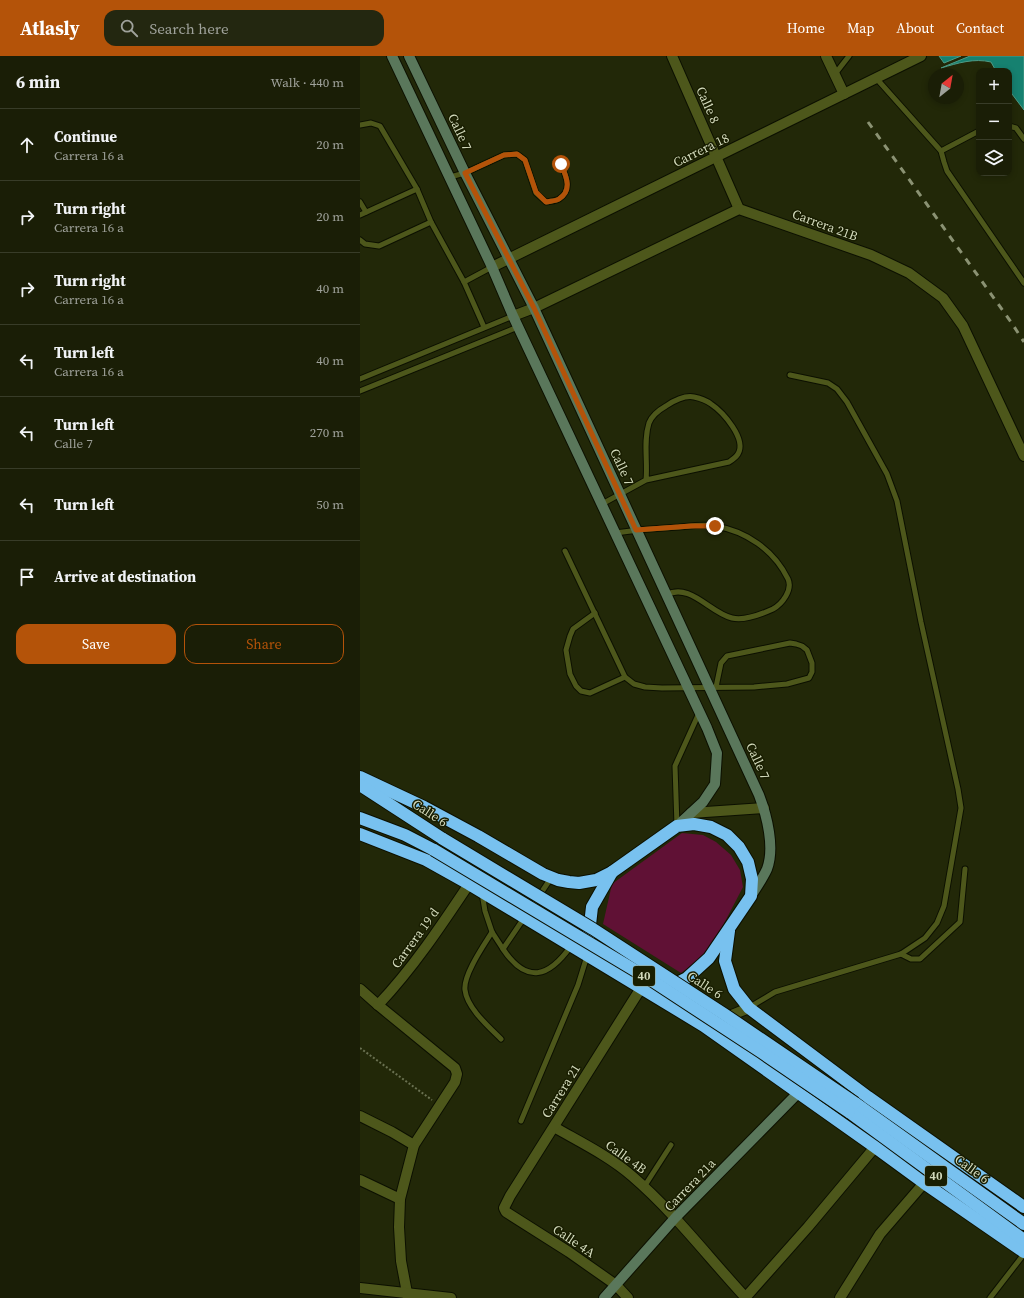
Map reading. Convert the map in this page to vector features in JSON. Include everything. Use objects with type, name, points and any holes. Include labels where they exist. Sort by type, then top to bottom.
[{"type":"highway","points":[[360,777],[424,807],[551,878],[564,881],[579,883],[596,880],[612,872],[677,826],[694,824],[711,827],[726,835],[739,847],[748,862],[752,879],[751,896],[730,929],[708,958],[687,978],[654,995]]},
{"type":"highway","name":"Calle 6","points":[[360,785],[443,839],[600,933],[724,1014],[852,1108],[1024,1240]]},
{"type":"highway","name":"Calle 6","points":[[360,818],[405,835],[434,850],[651,980],[754,1048],[852,1108],[1024,1224]]},
{"type":"highway","points":[[360,834],[426,860],[572,945],[704,1026],[1024,1253]]},
{"type":"highway","points":[[587,954],[592,907],[612,872]]},
{"type":"highway","points":[[730,929],[724,961],[734,989],[749,1008],[868,1097],[1024,1207]]},
{"type":"main road","points":[[392,56],[492,266],[518,327],[700,712],[717,752],[715,784],[703,802],[677,826]]},
{"type":"main road","name":"Calle 7","points":[[409,56],[465,173],[534,308],[666,594],[713,688],[759,795],[764,808],[771,844],[767,869],[751,896]]},
{"type":"main road","name":"Carrera 21a","points":[[604,1298],[675,1218],[798,1093]]},
{"type":"street","name":"Calle 8","points":[[672,56],[739,208]]},
{"type":"street","points":[[826,56],[844,94]]},
{"type":"street","name":"Carrera 18","points":[[492,266],[922,56]]},
{"type":"street","points":[[513,316],[534,308],[739,208]]},
{"type":"street","name":"Carrera 21B","points":[[739,208],[871,255],[909,273],[943,298],[963,326],[1024,456]]},
{"type":"street","points":[[691,813],[764,808]]},
{"type":"street","name":"Carrera 19 d","points":[[378,1005],[410,969],[469,884]]},
{"type":"street","name":"Carrera 21","points":[[504,1208],[510,1196],[641,988]]},
{"type":"street","points":[[360,989],[455,1068],[457,1074],[455,1082],[414,1145],[400,1199],[399,1227],[401,1261],[407,1295]]},
{"type":"street","points":[[704,1026],[749,1008]]},
{"type":"street","points":[[360,1116],[414,1145]]},
{"type":"street","name":"Calle 4B","points":[[554,1127],[590,1147],[630,1174],[675,1218],[746,1298]]},
{"type":"street","points":[[746,1298],[808,1227],[875,1146]]},
{"type":"street","points":[[360,1180],[400,1199]]},
{"type":"street","points":[[840,1298],[880,1234],[924,1183]]},
{"type":"street","name":"Calle 4A","points":[[504,1208],[506,1212],[616,1284],[628,1298]]},
{"type":"street","points":[[360,1288],[407,1295],[451,1298]]},
{"type":"lane","points":[[835,74],[849,56]]},
{"type":"lane","points":[[876,78],[941,151],[947,171],[1024,283]]},
{"type":"lane","points":[[360,125],[371,123],[380,126],[417,189],[432,222],[464,282],[484,327]]},
{"type":"lane","points":[[1012,127],[1016,128],[1024,139]]},
{"type":"lane","points":[[941,151],[976,133]]},
{"type":"lane","points":[[450,178],[465,173],[504,155],[517,154],[525,160],[536,192],[546,202],[559,199],[567,191],[568,180],[561,164]]},
{"type":"lane","points":[[360,215],[417,189]]},
{"type":"lane","points":[[360,202],[366,212]]},
{"type":"lane","points":[[360,240],[365,244],[379,246],[432,222]]},
{"type":"lane","points":[[464,282],[492,266]]},
{"type":"lane","points":[[360,379],[513,316]]},
{"type":"lane","points":[[360,391],[518,327]]},
{"type":"lane","points":[[749,1008],[775,992],[901,954],[924,938],[938,923],[944,906],[961,808],[920,622],[897,500],[886,474],[847,402],[837,389],[828,383],[790,375]]},
{"type":"lane","points":[[602,504],[646,480],[729,462],[738,455],[740,447],[736,434],[727,418],[710,403],[693,397],[674,401],[658,411],[649,421],[646,439],[646,480]]},
{"type":"lane","points":[[615,533],[691,526],[715,526],[739,533],[755,540],[784,571],[789,581],[789,588],[782,601],[774,608],[745,618],[731,618],[712,608],[700,599],[687,594],[672,592],[666,594]]},
{"type":"lane","points":[[565,551],[625,677],[634,684],[645,688],[713,688],[754,687],[787,684],[809,678],[812,672],[812,663],[807,650],[802,646],[790,643],[727,656],[721,663],[713,688]]},
{"type":"lane","points":[[595,613],[573,628],[566,650],[570,674],[576,686],[581,691],[590,693],[625,677]]},
{"type":"lane","points":[[677,826],[675,766],[700,712]]},
{"type":"lane","points":[[901,954],[911,959],[920,959],[960,922],[966,869]]},
{"type":"lane","points":[[503,949],[551,878]]},
{"type":"lane","points":[[481,891],[485,911],[492,932],[510,960],[519,968],[528,972],[539,973],[548,970],[563,958],[572,945]]},
{"type":"lane","points":[[492,932],[476,958],[467,977],[464,990],[470,1004],[481,1019],[501,1039]]},
{"type":"lane","points":[[521,1120],[575,991],[587,954]]},
{"type":"lane","points":[[644,1187],[671,1145]]},
{"type":"lane","points":[[990,1298],[1024,1253]]},
{"type":"path","points":[[360,1048],[440,1106]]},
{"type":"shaded area","points":[[682,833],[703,835],[716,842],[731,855],[740,870],[743,887],[718,935],[702,958],[681,973],[603,924],[612,884]]},
{"type":"water","points":[[939,56],[961,56],[944,63]]},
{"type":"water","points":[[970,56],[1024,56],[1024,110],[1012,94],[1012,68],[994,68],[991,62],[972,61],[941,68]]},
{"type":"railway","points":[[868,122],[1024,342]]},
{"type":"route","points":[[561,164],[568,180],[567,191],[559,199],[546,202],[536,192],[525,160],[517,154],[504,155],[465,173],[534,308],[636,530],[691,526],[715,526]]}]
